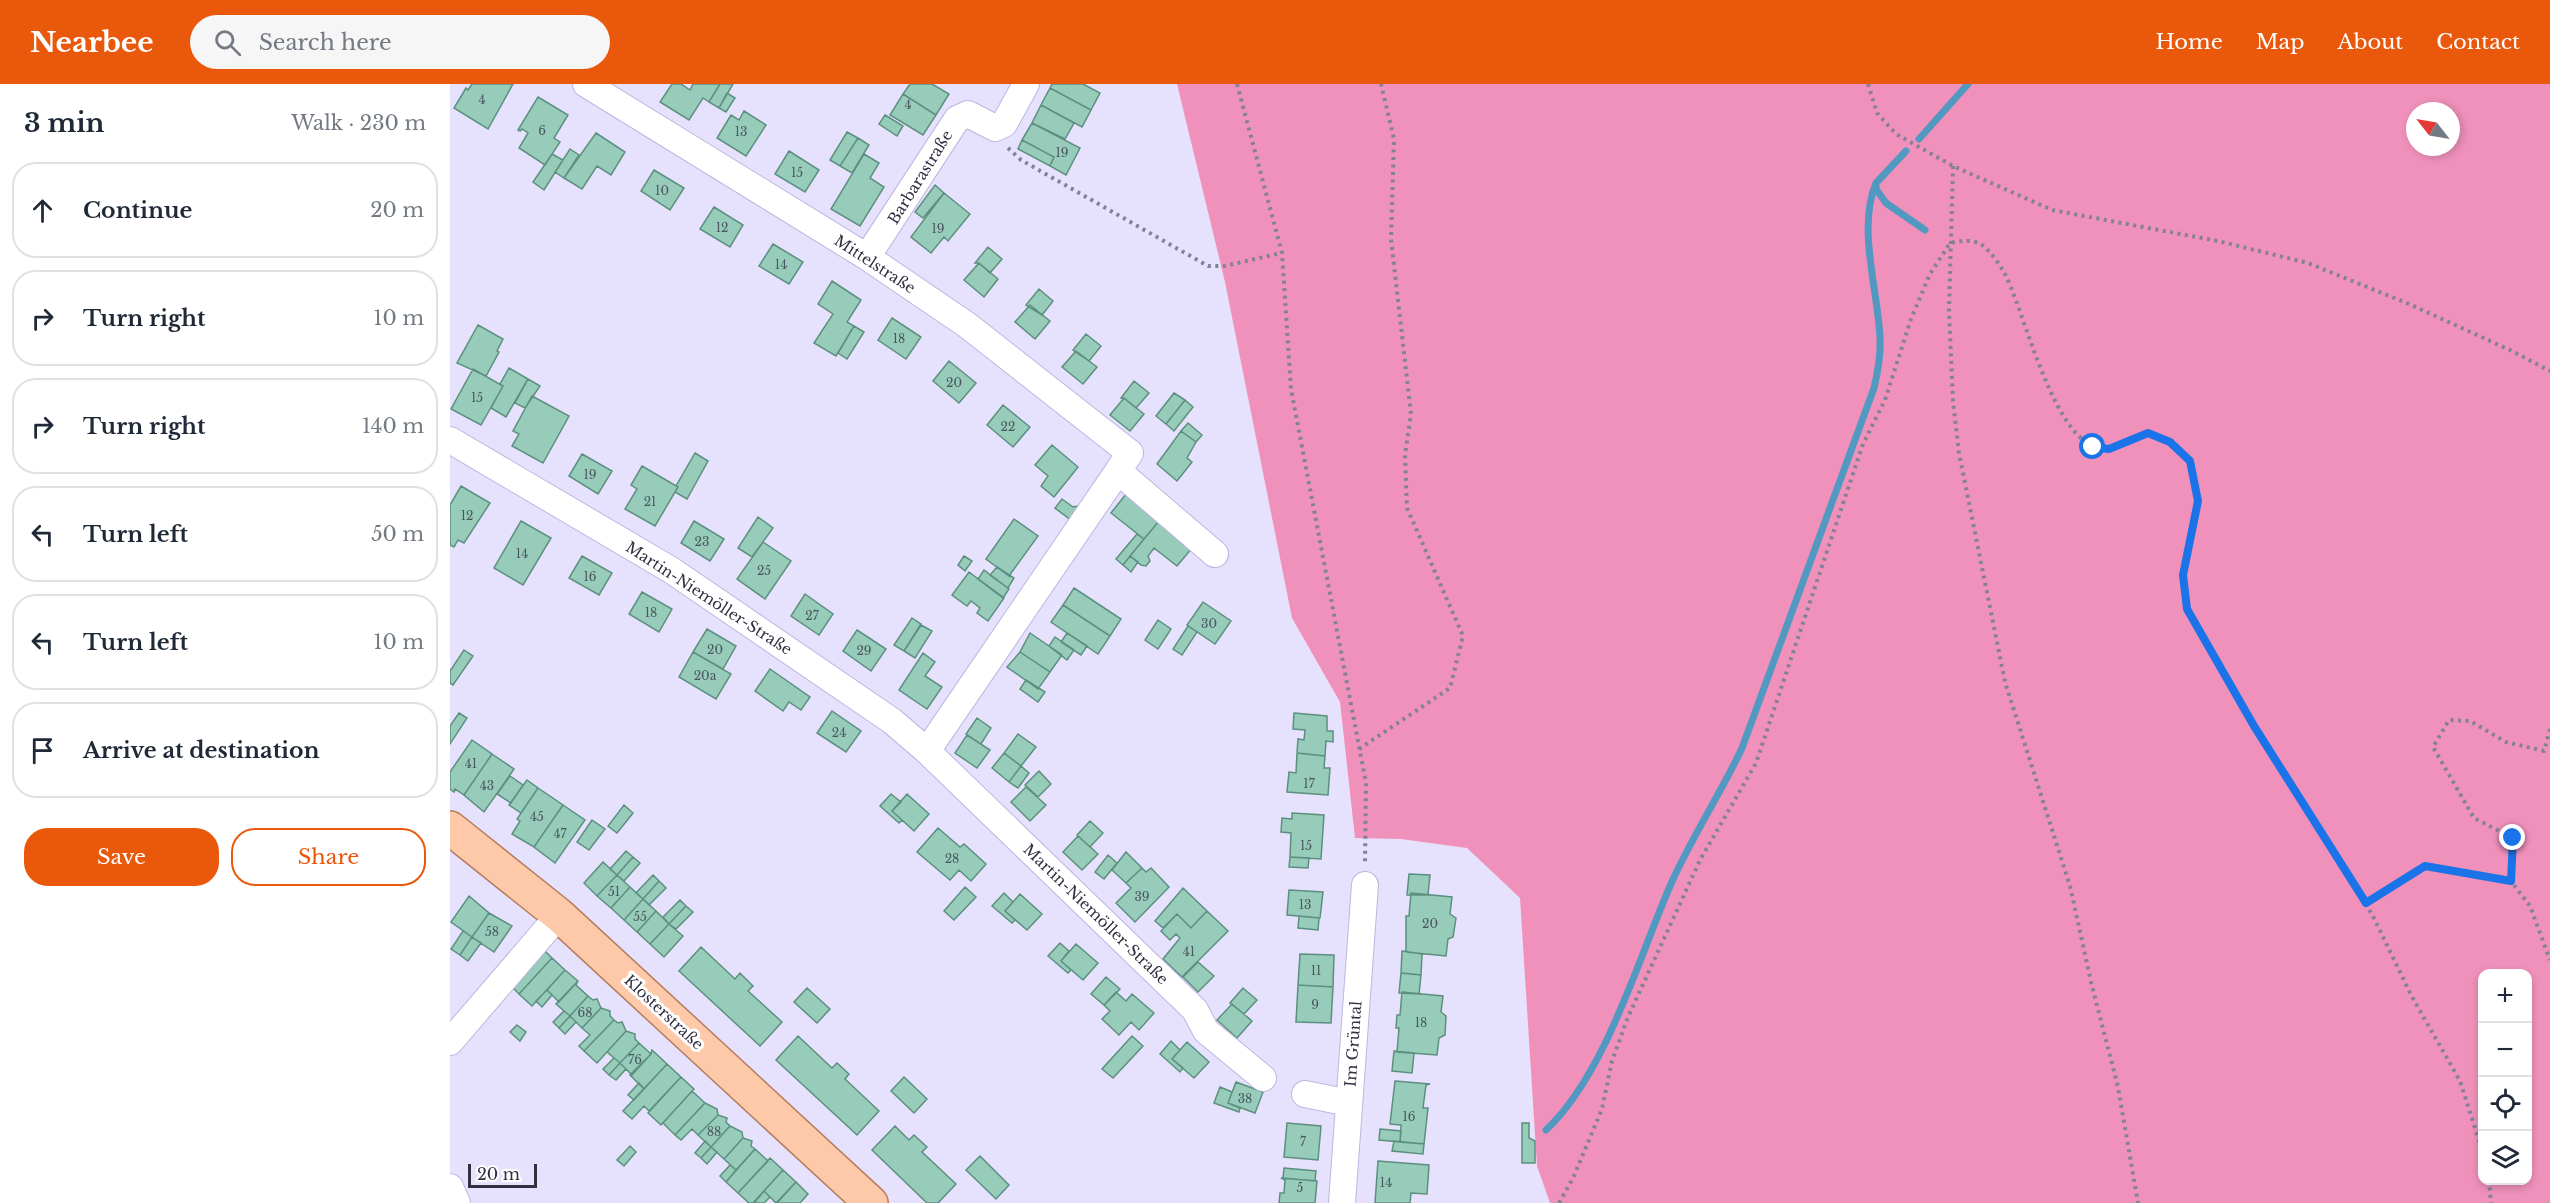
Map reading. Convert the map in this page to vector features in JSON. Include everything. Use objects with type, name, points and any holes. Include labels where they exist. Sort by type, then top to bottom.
[{"type":"main road","name":"Klosterstraße","points":[[450,828],[560,915],[871,1203]]},
{"type":"street","name":"Mittelstraße","points":[[586,84],[867,257],[967,325],[1130,453],[927,751]]},
{"type":"street","points":[[1004,124],[1026,84]]},
{"type":"street","name":"Barbarastraße","points":[[867,257],[957,119],[968,114],[995,128],[1004,124]]},
{"type":"street","name":"Martin-Niemöller-Straße","points":[[450,440],[671,570],[892,722],[927,751],[1195,1010],[1206,1031],[1263,1078]]},
{"type":"street","points":[[1118,471],[1215,554]]},
{"type":"street","name":"Im Grüntal","points":[[1342,1203],[1365,885]]},
{"type":"street","points":[[450,1041],[560,915]]},
{"type":"street","points":[[1305,1094],[1349,1103]]},
{"type":"street","points":[[450,1187],[457,1203]]},
{"type":"path","points":[[1237,84],[1282,253],[1291,389],[1366,783],[1365,885]]},
{"type":"path","points":[[1359,749],[1450,688],[1463,636],[1407,508],[1405,455],[1411,414],[1392,239],[1394,139],[1381,84]]},
{"type":"path","points":[[1868,84],[1876,113],[1896,134],[1953,166],[2052,210],[2218,241],[2308,263],[2409,303],[2550,371]]},
{"type":"path","points":[[1004,124],[1005,145],[1021,160],[1208,266],[1225,266],[1282,253]]},
{"type":"path","points":[[1953,166],[1949,311],[1953,402],[1973,528],[2006,682],[2070,886],[2091,982],[2118,1087],[2138,1203]]},
{"type":"path","points":[[1559,1203],[1573,1178],[1602,1109],[1612,1060],[1628,1017],[1700,860],[1756,763],[1863,444],[1885,400],[1911,319],[1930,274],[1950,243],[1965,239],[1983,246],[2003,270],[2040,371],[2076,434],[2093,447],[2109,449],[2148,433],[2170,442],[2190,461],[2198,501],[2183,575],[2187,609],[2254,726],[2366,903],[2411,995],[2460,1081],[2478,1137]]},
{"type":"path","points":[[2550,729],[2544,751],[2506,742],[2470,722],[2449,720],[2433,747],[2474,818],[2513,838],[2511,881],[2530,906],[2550,960]]},
{"type":"path","points":[[2366,903],[2425,866],[2511,881]]},
{"type":"path","points":[[2489,1185],[2491,1203]]},
{"type":"shaded area","points":[[1177,84],[2550,84],[2550,1203],[1550,1203],[1537,1166],[1520,898],[1467,848],[1401,839],[1355,838],[1340,702],[1292,618],[1225,282]]},
{"type":"building","points":[[472,84],[513,84],[488,129],[454,108],[466,88],[468,90]]},
{"type":"building","points":[[672,84],[681,84],[690,90],[693,84],[720,84],[709,102],[703,98],[689,120],[660,102]]},
{"type":"building","points":[[720,84],[733,84],[719,108],[709,102]]},
{"type":"building","points":[[910,84],[932,84],[949,94],[936,115],[903,94]]},
{"type":"building","points":[[1052,84],[1083,84],[1100,93],[1091,110],[1050,88]]},
{"type":"building","points":[[1050,88],[1091,110],[1082,127],[1041,105]]},
{"type":"building","points":[[727,93],[735,98],[726,112],[719,108]]},
{"type":"building","points":[[903,94],[936,115],[923,135],[890,115]]},
{"type":"building","points":[[538,97],[568,115],[554,138],[560,142],[545,165],[519,148],[528,133],[522,129],[518,130]]},
{"type":"building","points":[[1041,105],[1074,123],[1065,139],[1032,123]]},
{"type":"building","points":[[744,111],[766,125],[746,156],[717,138],[731,115],[739,120]]},
{"type":"building","points":[[885,115],[903,126],[897,136],[879,124]]},
{"type":"building","points":[[1032,123],[1080,148],[1066,175],[1050,166],[1054,157],[1022,140]]},
{"type":"building","points":[[847,132],[858,138],[840,166],[830,160]]},
{"type":"building","points":[[596,133],[625,152],[611,175],[597,166],[582,189],[564,178]]},
{"type":"building","points":[[858,138],[869,145],[852,173],[840,166]]},
{"type":"building","points":[[1022,140],[1054,157],[1050,166],[1018,149]]},
{"type":"building","points":[[570,149],[579,155],[564,178],[555,172]]},
{"type":"building","points":[[789,151],[819,170],[805,192],[775,174]]},
{"type":"building","points":[[552,154],[563,160],[544,190],[533,182]]},
{"type":"building","points":[[864,154],[879,163],[870,178],[884,187],[860,226],[831,209]]},
{"type":"building","points":[[654,170],[684,188],[670,210],[641,191]]},
{"type":"building","points":[[935,185],[944,193],[923,218],[915,212]]},
{"type":"building","points":[[944,193],[970,214],[948,241],[944,237],[931,253],[911,237]]},
{"type":"building","points":[[714,207],[743,225],[730,247],[700,229]]},
{"type":"building","points":[[773,244],[803,262],[789,284],[759,266]]},
{"type":"building","points":[[988,247],[1002,259],[990,273],[979,263],[975,263]]},
{"type":"building","points":[[979,263],[998,279],[984,297],[964,280]]},
{"type":"building","points":[[832,281],[861,300],[847,322],[854,326],[836,356],[814,343],[833,314],[818,304]]},
{"type":"building","points":[[1039,289],[1053,301],[1042,315],[1026,305]]},
{"type":"building","points":[[1030,305],[1050,321],[1035,339],[1015,322]]},
{"type":"building","points":[[892,318],[921,337],[906,359],[878,340]]},
{"type":"building","points":[[478,325],[503,339],[486,376],[457,363]]},
{"type":"building","points":[[854,326],[864,332],[847,359],[838,353]]},
{"type":"building","points":[[1086,334],[1101,346],[1089,361],[1073,350]]},
{"type":"building","points":[[1076,351],[1097,367],[1083,384],[1062,367]]},
{"type":"building","points":[[949,361],[976,383],[959,403],[933,381]]},
{"type":"building","points":[[509,368],[528,379],[506,417],[491,408],[503,386],[500,384]]},
{"type":"building","points":[[473,369],[503,386],[481,425],[451,409]]},
{"type":"building","points":[[528,379],[540,386],[525,408],[515,403]]},
{"type":"building","points":[[1134,381],[1149,393],[1136,408],[1121,398]]},
{"type":"building","points":[[1174,393],[1185,400],[1166,424],[1156,416]]},
{"type":"building","points":[[532,396],[569,416],[543,463],[512,446],[519,434],[513,431]]},
{"type":"building","points":[[1124,398],[1144,414],[1130,431],[1110,415]]},
{"type":"building","points":[[1185,400],[1193,407],[1174,431],[1166,424]]},
{"type":"building","points":[[1003,405],[1030,427],[1013,447],[987,425]]},
{"type":"building","points":[[1188,423],[1202,435],[1196,442],[1181,431]]},
{"type":"building","points":[[1181,431],[1196,442],[1187,458],[1192,462],[1177,481],[1157,464]]},
{"type":"building","points":[[1052,445],[1078,467],[1054,497],[1041,486],[1048,476],[1035,465]]},
{"type":"building","points":[[695,453],[708,461],[687,499],[675,492],[678,487],[676,486]]},
{"type":"building","points":[[582,454],[612,471],[598,494],[569,476]]},
{"type":"building","points":[[642,466],[678,487],[655,526],[625,509],[637,489],[631,485]]},
{"type":"building","points":[[461,486],[490,503],[464,543],[458,540],[454,547],[450,545],[450,505]]},
{"type":"building","points":[[1126,494],[1159,521],[1144,539],[1111,513]]},
{"type":"building","points":[[1062,499],[1073,507],[1083,505],[1072,521],[1055,508]]},
{"type":"building","points":[[758,517],[773,528],[752,557],[738,548]]},
{"type":"building","points":[[1014,519],[1038,536],[1009,576],[986,559]]},
{"type":"building","points":[[521,521],[551,538],[523,585],[494,568]]},
{"type":"building","points":[[694,521],[724,539],[710,561],[681,543]]},
{"type":"building","points":[[1159,521],[1192,548],[1177,566],[1154,548],[1148,556],[1150,561],[1146,566],[1141,565],[1130,556]]},
{"type":"building","points":[[1137,534],[1144,539],[1123,565],[1116,559]]},
{"type":"building","points":[[763,542],[791,561],[765,599],[737,579]]},
{"type":"building","points":[[582,556],[612,573],[599,595],[569,578]]},
{"type":"building","points":[[964,556],[972,561],[965,571],[958,565]]},
{"type":"building","points":[[1130,556],[1138,562],[1131,572],[1123,565]]},
{"type":"building","points":[[997,567],[1014,578],[1008,588],[990,575]]},
{"type":"building","points":[[984,570],[1009,589],[1003,598],[978,579]]},
{"type":"building","points":[[969,572],[1004,598],[988,621],[977,613],[980,608],[971,601],[967,606],[952,595]]},
{"type":"building","points":[[1074,588],[1121,619],[1110,636],[1063,605]]},
{"type":"building","points":[[642,592],[672,609],[659,632],[629,614]]},
{"type":"building","points":[[805,594],[833,614],[819,635],[791,616]]},
{"type":"building","points":[[1203,602],[1231,621],[1215,644],[1187,625]]},
{"type":"building","points":[[1063,605],[1110,636],[1098,654],[1051,622]]},
{"type":"building","points":[[912,618],[921,624],[904,651],[894,645]]},
{"type":"building","points":[[1158,620],[1171,629],[1158,649],[1145,640]]},
{"type":"building","points":[[921,625],[932,631],[915,658],[904,651]]},
{"type":"building","points":[[1188,626],[1197,632],[1182,655],[1173,649]]},
{"type":"building","points":[[707,629],[736,646],[723,669],[693,652]]},
{"type":"building","points":[[857,630],[886,649],[871,671],[843,651]]},
{"type":"building","points":[[1030,633],[1062,655],[1050,672],[1020,652]]},
{"type":"building","points":[[1067,633],[1087,646],[1081,655],[1061,642]]},
{"type":"building","points":[[1055,637],[1074,650],[1067,660],[1049,646]]},
{"type":"building","points":[[464,650],[473,656],[453,685],[450,683],[450,671]]},
{"type":"building","points":[[693,652],[731,674],[716,699],[679,677]]},
{"type":"building","points":[[1020,652],[1050,672],[1038,689],[1007,667]]},
{"type":"building","points":[[923,653],[935,662],[925,676],[942,687],[927,709],[899,690]]},
{"type":"building","points":[[770,669],[810,697],[801,710],[789,702],[783,711],[755,691]]},
{"type":"building","points":[[1026,680],[1045,692],[1038,702],[1020,689]]},
{"type":"building","points":[[832,711],[861,731],[846,752],[817,733]]},
{"type":"building","points":[[459,713],[467,718],[450,744],[450,726]]},
{"type":"building","points":[[1294,713],[1327,716],[1327,731],[1333,731],[1333,742],[1326,741],[1325,756],[1297,753],[1298,739],[1304,740],[1305,730],[1293,729]]},
{"type":"building","points":[[977,718],[991,728],[981,744],[966,734]]},
{"type":"building","points":[[1018,734],[1036,747],[1021,766],[1004,753]]},
{"type":"building","points":[[967,735],[990,750],[977,768],[955,753]]},
{"type":"building","points":[[472,740],[492,754],[464,795],[455,789],[454,792],[450,789],[450,772]]},
{"type":"building","points":[[1004,753],[1021,766],[1009,782],[992,768]]},
{"type":"building","points":[[1297,753],[1325,756],[1324,768],[1330,768],[1328,795],[1287,792],[1289,772],[1296,773]]},
{"type":"building","points":[[492,754],[514,769],[484,812],[464,795]]},
{"type":"building","points":[[1021,766],[1029,773],[1018,788],[1009,782]]},
{"type":"building","points":[[1039,771],[1051,784],[1038,797],[1025,785]]},
{"type":"building","points":[[510,776],[523,785],[511,803],[497,794]]},
{"type":"building","points":[[527,780],[538,788],[521,813],[509,805]]},
{"type":"building","points":[[1026,787],[1046,805],[1030,821],[1011,802]]},
{"type":"building","points":[[538,788],[563,805],[534,847],[512,834],[520,821],[517,819]]},
{"type":"building","points":[[891,794],[901,802],[892,811],[902,820],[899,823],[880,806]]},
{"type":"building","points":[[907,794],[929,814],[914,831],[892,811]]},
{"type":"building","points":[[563,805],[585,820],[555,863],[534,847]]},
{"type":"building","points":[[624,805],[633,813],[617,833],[608,826]]},
{"type":"building","points":[[1292,813],[1324,815],[1321,859],[1290,857],[1291,833],[1281,832],[1282,818],[1292,819]]},
{"type":"building","points":[[592,820],[605,829],[589,850],[577,842]]},
{"type":"building","points":[[1090,821],[1103,833],[1090,847],[1077,835]]},
{"type":"building","points":[[938,828],[960,847],[964,844],[986,864],[971,881],[959,870],[950,880],[917,852]]},
{"type":"building","points":[[1078,836],[1098,854],[1082,870],[1063,852]]},
{"type":"building","points":[[626,851],[633,857],[617,875],[610,869]]},
{"type":"building","points":[[1126,852],[1142,868],[1126,883],[1112,870]]},
{"type":"building","points":[[1108,855],[1117,863],[1104,879],[1095,872]]},
{"type":"building","points":[[633,857],[640,863],[624,881],[617,875]]},
{"type":"building","points":[[1290,857],[1309,858],[1308,868],[1289,867]]},
{"type":"building","points":[[603,862],[617,875],[597,896],[584,883]]},
{"type":"building","points":[[1142,868],[1146,872],[1151,868],[1169,887],[1135,922],[1116,903],[1131,888],[1126,883]]},
{"type":"building","points":[[1409,874],[1430,875],[1428,895],[1407,895]]},
{"type":"building","points":[[617,875],[630,887],[611,908],[597,896]]},
{"type":"building","points":[[653,875],[659,881],[643,899],[636,893]]},
{"type":"building","points":[[659,881],[666,888],[649,905],[643,899]]},
{"type":"building","points":[[630,887],[643,899],[624,920],[611,908]]},
{"type":"building","points":[[965,887],[976,897],[954,920],[944,911]]},
{"type":"building","points":[[1183,888],[1207,911],[1191,928],[1177,914],[1163,928],[1155,921]]},
{"type":"building","points":[[1289,890],[1323,892],[1320,918],[1287,915]]},
{"type":"building","points":[[1004,893],[1013,902],[1005,911],[1015,920],[1012,923],[992,906]]},
{"type":"building","points":[[1411,893],[1452,897],[1450,914],[1456,918],[1453,937],[1448,939],[1446,956],[1406,952],[1406,916],[1409,916]]},
{"type":"building","points":[[1020,894],[1042,914],[1027,930],[1005,911]]},
{"type":"building","points":[[469,896],[489,913],[472,937],[451,922]]},
{"type":"building","points":[[643,899],[656,911],[637,932],[624,920]]},
{"type":"building","points":[[680,900],[686,906],[669,924],[663,917]]},
{"type":"building","points":[[686,906],[693,912],[676,929],[669,924]]},
{"type":"building","points":[[656,911],[669,924],[650,944],[637,932]]},
{"type":"building","points":[[1207,911],[1228,931],[1182,977],[1163,959],[1180,938],[1176,934],[1170,940],[1161,931],[1177,914],[1191,928]]},
{"type":"building","points":[[489,913],[512,926],[494,952],[472,937]]},
{"type":"building","points":[[1299,916],[1319,918],[1318,930],[1298,928]]},
{"type":"building","points":[[669,924],[683,936],[664,957],[650,944]]},
{"type":"building","points":[[463,931],[472,937],[460,955],[451,949]]},
{"type":"building","points":[[472,937],[481,943],[468,961],[460,955]]},
{"type":"building","points":[[1060,943],[1069,951],[1061,961],[1071,970],[1068,973],[1048,956]]},
{"type":"building","points":[[1076,944],[1098,963],[1083,980],[1061,961]]},
{"type":"building","points":[[540,946],[552,958],[519,994],[508,983]]},
{"type":"building","points":[[701,947],[735,979],[740,973],[753,986],[748,991],[782,1022],[760,1046],[679,971]]},
{"type":"building","points":[[1402,951],[1422,954],[1421,975],[1401,973]]},
{"type":"building","points":[[1300,954],[1334,955],[1333,987],[1298,985]]},
{"type":"building","points":[[552,958],[565,970],[532,1006],[519,994]]},
{"type":"building","points":[[1198,962],[1214,976],[1198,992],[1183,977]]},
{"type":"building","points":[[565,970],[578,981],[559,1002],[547,990]]},
{"type":"building","points":[[1401,973],[1421,975],[1419,994],[1399,993]]},
{"type":"building","points":[[1106,977],[1120,989],[1104,1005],[1091,994]]},
{"type":"building","points":[[578,981],[576,985],[588,996],[570,1016],[556,1004]]},
{"type":"building","points":[[1298,985],[1333,987],[1331,1023],[1296,1022]]},
{"type":"building","points":[[807,988],[830,1009],[817,1023],[794,1002]]},
{"type":"building","points":[[1243,988],[1257,1000],[1244,1014],[1230,1003]]},
{"type":"building","points":[[547,990],[552,995],[542,1007],[536,1001]]},
{"type":"building","points":[[1116,992],[1126,1001],[1132,994],[1154,1013],[1139,1030],[1131,1022],[1119,1035],[1102,1019],[1110,1011],[1104,1005]]},
{"type":"building","points":[[1402,992],[1443,996],[1441,1012],[1446,1016],[1445,1035],[1439,1038],[1437,1055],[1397,1052],[1399,1028],[1396,1028],[1397,1015],[1400,1015]]},
{"type":"building","points":[[588,996],[593,1000],[597,999],[601,1008],[582,1028],[570,1016]]},
{"type":"building","points":[[1232,1004],[1252,1021],[1237,1038],[1217,1020]]},
{"type":"building","points":[[601,1008],[610,1011],[610,1016],[614,1020],[584,1051],[579,1046],[590,1035],[582,1028]]},
{"type":"building","points":[[564,1011],[570,1016],[559,1028],[553,1022]]},
{"type":"building","points":[[570,1016],[576,1022],[565,1034],[559,1028]]},
{"type":"building","points":[[614,1020],[618,1023],[622,1022],[626,1031],[597,1063],[584,1051]]},
{"type":"building","points":[[517,1025],[526,1032],[520,1041],[510,1032]]},
{"type":"building","points":[[626,1031],[635,1034],[635,1039],[639,1043],[620,1063],[607,1052]]},
{"type":"building","points":[[798,1036],[832,1068],[837,1063],[849,1074],[845,1079],[879,1111],[857,1135],[776,1060]]},
{"type":"building","points":[[1132,1036],[1143,1046],[1113,1078],[1102,1069]]},
{"type":"building","points":[[1171,1041],[1180,1050],[1172,1059],[1183,1068],[1180,1072],[1160,1054]]},
{"type":"building","points":[[1187,1042],[1209,1062],[1194,1078],[1172,1059]]},
{"type":"building","points":[[639,1043],[651,1054],[632,1075],[620,1063]]},
{"type":"building","points":[[652,1050],[667,1064],[644,1089],[630,1075],[651,1054]]},
{"type":"building","points":[[1394,1051],[1414,1053],[1412,1073],[1392,1071]]},
{"type":"building","points":[[614,1058],[620,1063],[609,1075],[603,1069]]},
{"type":"building","points":[[620,1063],[626,1069],[616,1080],[609,1075]]},
{"type":"building","points":[[667,1064],[681,1077],[649,1111],[644,1106],[632,1119],[623,1111]]},
{"type":"building","points":[[681,1077],[694,1089],[661,1125],[648,1113]]},
{"type":"building","points":[[904,1077],[927,1099],[914,1113],[891,1091]]},
{"type":"building","points":[[1395,1081],[1430,1084],[1426,1085],[1423,1108],[1428,1108],[1424,1144],[1400,1142],[1401,1125],[1390,1124]]},
{"type":"building","points":[[1236,1082],[1263,1092],[1255,1113],[1228,1103]]},
{"type":"building","points":[[639,1083],[644,1089],[634,1100],[628,1095]]},
{"type":"building","points":[[1220,1087],[1232,1092],[1228,1103],[1240,1108],[1239,1112],[1214,1103]]},
{"type":"building","points":[[692,1091],[705,1103],[675,1135],[663,1123]]},
{"type":"building","points":[[705,1103],[717,1109],[718,1115],[698,1135],[692,1129],[681,1140],[675,1135]]},
{"type":"building","points":[[718,1115],[727,1118],[726,1122],[730,1126],[711,1147],[698,1135]]},
{"type":"building","points":[[1287,1123],[1321,1126],[1318,1160],[1284,1157]]},
{"type":"building","points":[[1522,1123],[1529,1123],[1529,1138],[1535,1141],[1535,1163],[1522,1163]]},
{"type":"building","points":[[730,1126],[742,1132],[743,1138],[724,1159],[711,1147]]},
{"type":"building","points":[[895,1126],[909,1140],[914,1135],[927,1147],[922,1152],[956,1184],[938,1203],[927,1203],[872,1150]]},
{"type":"building","points":[[1380,1129],[1401,1131],[1400,1142],[1379,1140]]},
{"type":"building","points":[[743,1138],[752,1141],[751,1146],[755,1149],[736,1170],[724,1159]]},
{"type":"building","points":[[705,1141],[711,1147],[701,1158],[695,1153]]},
{"type":"building","points":[[1394,1141],[1424,1144],[1423,1154],[1392,1151]]},
{"type":"building","points":[[630,1146],[636,1152],[624,1166],[617,1160]]},
{"type":"building","points":[[711,1147],[717,1152],[707,1164],[701,1158]]},
{"type":"building","points":[[755,1149],[768,1161],[738,1193],[726,1182]]},
{"type":"building","points":[[980,1156],[1009,1185],[996,1199],[966,1170]]},
{"type":"building","points":[[770,1158],[783,1170],[753,1203],[749,1203],[738,1193]]},
{"type":"building","points":[[1378,1161],[1429,1165],[1427,1194],[1411,1193],[1410,1203],[1375,1203]]},
{"type":"building","points":[[730,1165],[736,1170],[726,1182],[720,1176]]},
{"type":"building","points":[[1284,1168],[1316,1171],[1315,1181],[1283,1178]]},
{"type":"building","points":[[783,1170],[796,1182],[776,1203],[764,1191]]},
{"type":"building","points":[[1281,1178],[1317,1181],[1315,1203],[1279,1203],[1280,1193],[1284,1193],[1285,1180]]},
{"type":"building","points":[[796,1182],[808,1194],[800,1203],[777,1203]]},
{"type":"building","points":[[764,1191],[770,1197],[764,1203],[754,1203]]},
{"type":"waterway","points":[[1919,139],[1968,84]]},
{"type":"waterway","points":[[1906,151],[1876,183],[1876,189],[1886,203],[1925,230]]},
{"type":"waterway","points":[[1546,1130],[1567,1107],[1603,1048],[1678,868],[1742,748],[1874,388],[1879,363],[1880,338],[1870,259],[1868,219],[1876,183]]},
{"type":"route","points":[[2093,447],[2109,449],[2148,433],[2170,442],[2190,461],[2198,501],[2183,575],[2187,609],[2254,726],[2366,903],[2425,866],[2511,881],[2513,838]]}]
